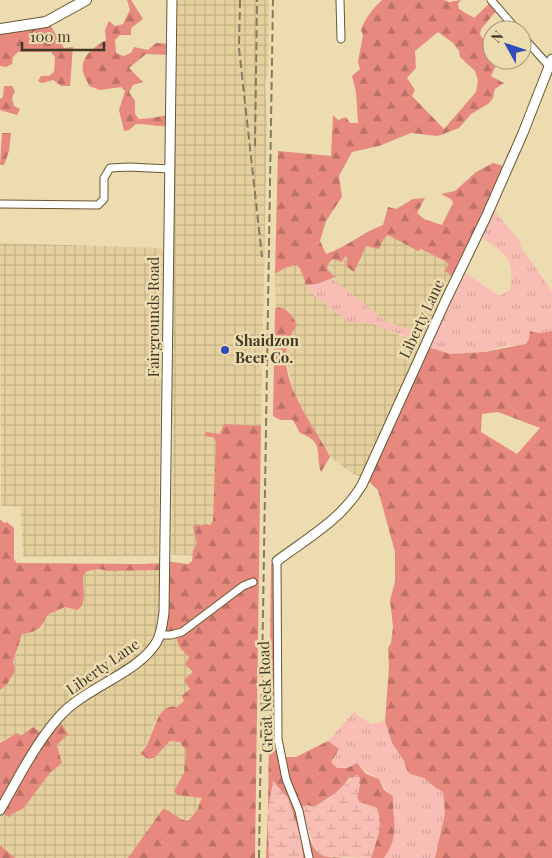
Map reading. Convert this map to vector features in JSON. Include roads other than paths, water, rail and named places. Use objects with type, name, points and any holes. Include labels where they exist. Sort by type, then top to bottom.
[{"type":"main road","points":[[0,28],[46,22],[86,0]]},
{"type":"street","name":"Fairgrounds Road","points":[[160,635],[164,596],[172,0]]},
{"type":"street","points":[[340,0],[341,39]]},
{"type":"street","points":[[491,0],[508,20]]},
{"type":"street","points":[[532,46],[550,63]]},
{"type":"street","name":"Liberty Lane","points":[[277,561],[332,522],[352,502],[362,485],[445,302],[490,209],[523,133],[550,63]]},
{"type":"street","points":[[0,204],[98,205],[104,199],[104,178],[110,168],[170,169]]},
{"type":"street","name":"Great Neck Road","points":[[277,561],[278,739],[286,779],[298,810],[309,858]]},
{"type":"street","points":[[160,635],[182,632],[243,586],[253,582]]},
{"type":"street","name":"Liberty Lane","points":[[0,810],[42,738],[61,715],[74,703],[139,661],[152,649],[160,635]]},
{"type":"railway","points":[[240,0],[239,48],[262,257]]},
{"type":"railway","points":[[255,146],[257,0]]},
{"type":"railway","points":[[259,858],[273,0]]},
{"type":"place","name":"Shaidzon Beer Co.","points":[[225,350]]}]
